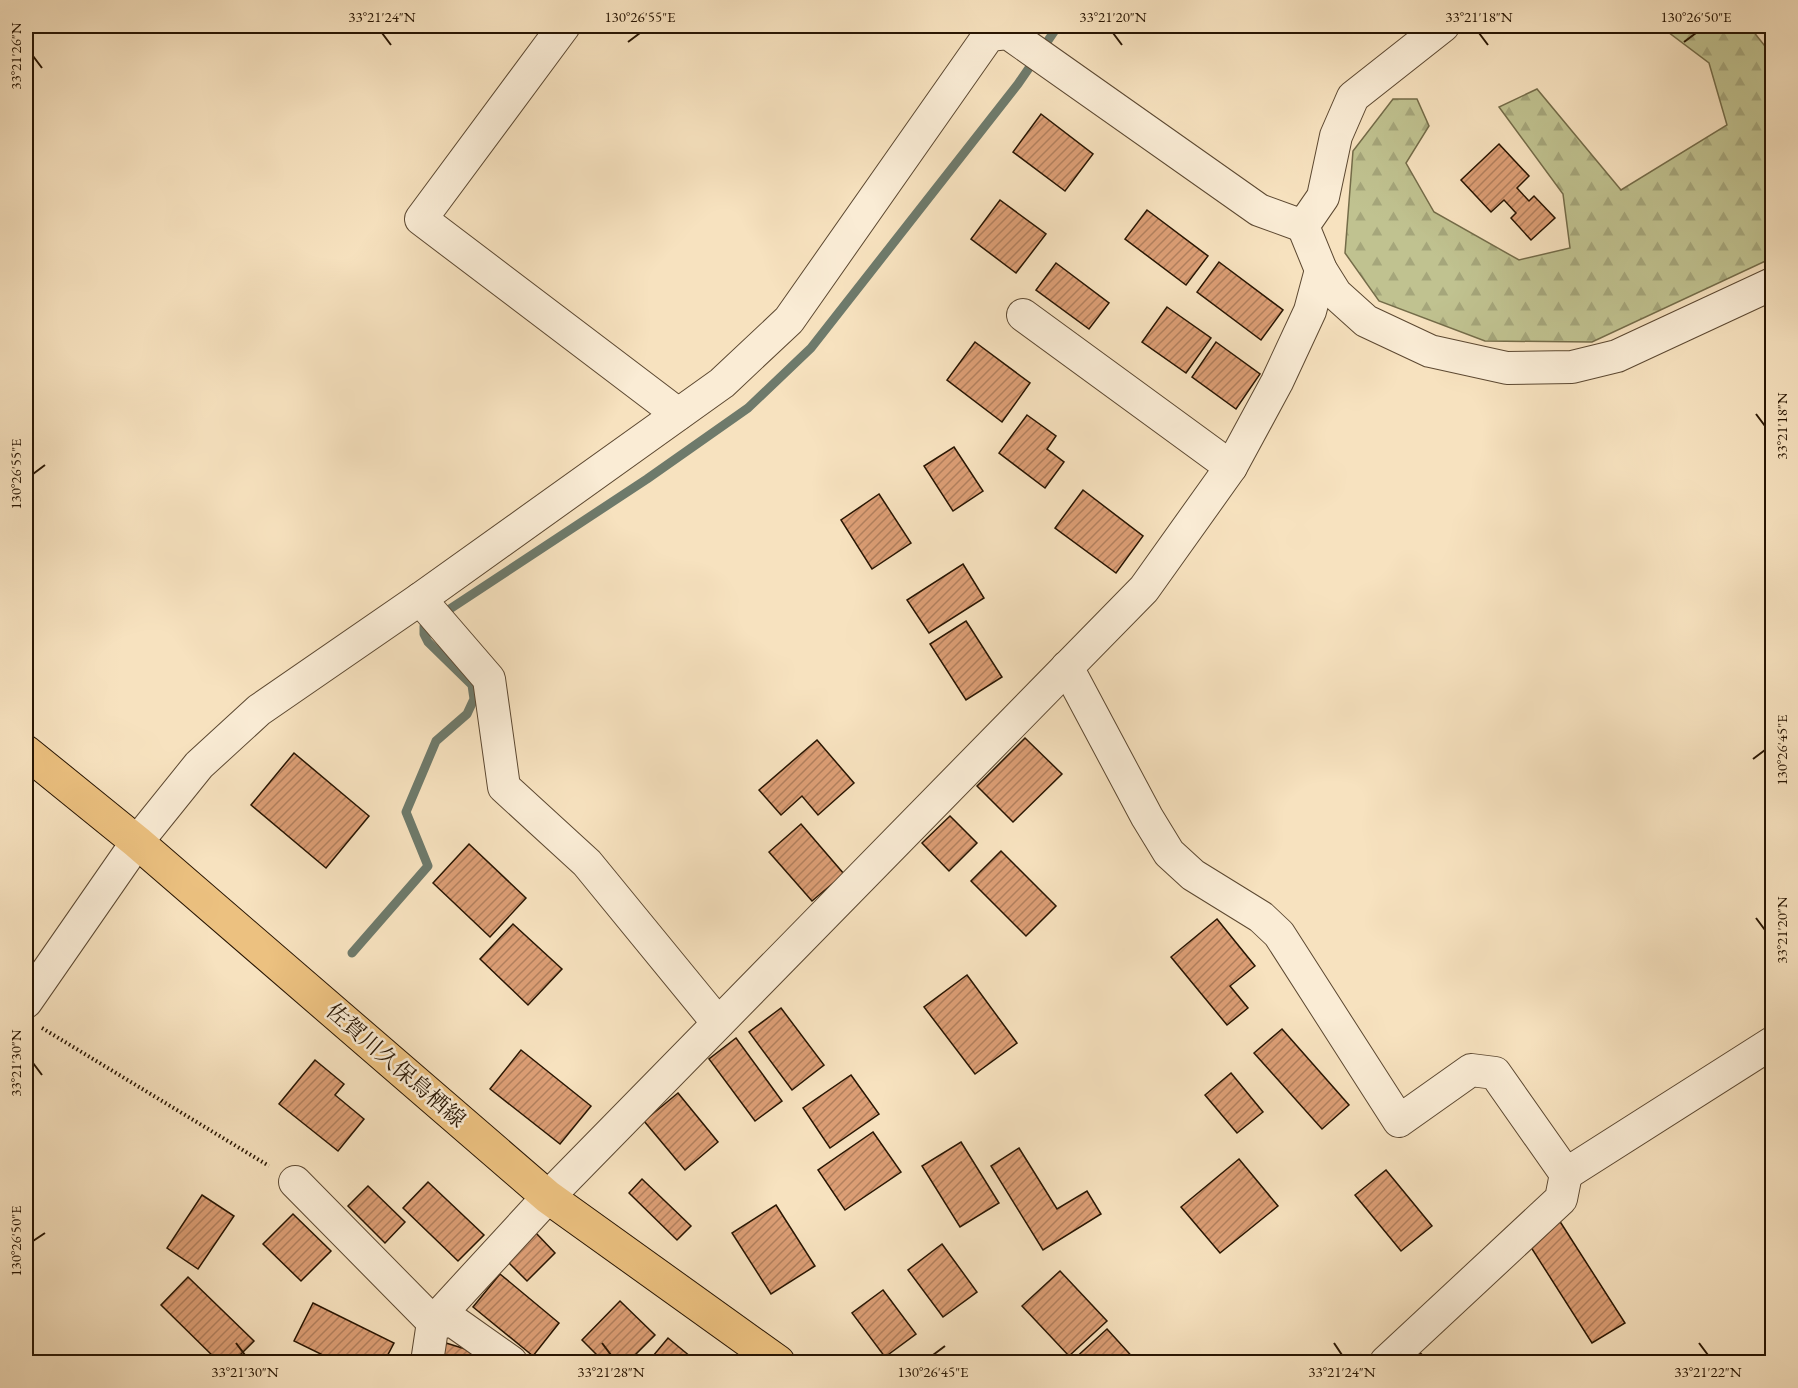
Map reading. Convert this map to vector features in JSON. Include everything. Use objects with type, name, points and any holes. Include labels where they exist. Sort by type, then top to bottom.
[{"type":"main road","name":"佐賀川久保鳥栖線","points":[[26,752],[137,842],[548,1197],[778,1362]]},
{"type":"street","points":[[564,26],[422,219],[678,414]]},
{"type":"street","points":[[1303,226],[1323,197],[1335,136],[1353,97],[1443,26]]},
{"type":"street","points":[[31,1013],[137,842],[199,765],[259,711],[722,383],[789,320],[986,30],[1008,33],[1259,210],[1303,226],[1321,270],[1336,294],[1366,321],[1431,351],[1507,368],[1572,367],[1617,356],[1773,284]]},
{"type":"street","points":[[427,1362],[433,1322],[548,1197],[1144,589],[1231,466],[1277,382],[1310,311],[1321,270]]},
{"type":"street","points":[[1023,315],[1231,466]]},
{"type":"street","points":[[420,598],[489,678],[504,787],[587,863],[718,1023]]},
{"type":"street","points":[[1066,668],[1169,853],[1193,875],[1261,916],[1279,934],[1400,1121],[1471,1070],[1495,1073],[1566,1174]]},
{"type":"street","points":[[1386,1362],[1561,1199],[1566,1174],[1773,1043]]},
{"type":"street","points":[[295,1182],[433,1322],[453,1321],[511,1362]]},
{"type":"path","points":[[31,1013],[295,1182]]},
{"type":"green space","points":[[1660,26],[1749,26],[1772,55],[1772,258],[1592,342],[1485,341],[1379,301],[1345,253],[1353,151],[1393,99],[1417,99],[1429,126],[1406,163],[1434,212],[1519,260],[1570,248],[1563,194],[1499,107],[1537,89],[1621,190],[1727,125],[1709,63]]},
{"type":"building","points":[[1041,114],[1093,154],[1065,191],[1013,152]]},
{"type":"building","points":[[1499,144],[1529,176],[1517,188],[1529,201],[1534,196],[1555,218],[1531,240],[1511,218],[1516,213],[1504,200],[1491,212],[1461,180]]},
{"type":"building","points":[[1000,200],[1046,234],[1016,273],[971,239]]},
{"type":"building","points":[[1147,210],[1208,256],[1186,285],[1125,239]]},
{"type":"building","points":[[1219,262],[1283,310],[1261,340],[1197,292]]},
{"type":"building","points":[[1056,263],[1109,303],[1089,329],[1036,290]]},
{"type":"building","points":[[1167,307],[1211,338],[1186,373],[1142,342]]},
{"type":"building","points":[[975,342],[1030,383],[1002,422],[947,380]]},
{"type":"building","points":[[1216,342],[1260,374],[1236,409],[1192,377]]},
{"type":"building","points":[[1027,415],[1056,436],[1047,449],[1064,462],[1045,488],[999,453]]},
{"type":"building","points":[[954,447],[983,491],[953,511],[924,466]]},
{"type":"building","points":[[1083,490],[1143,536],[1116,573],[1055,528]]},
{"type":"building","points":[[879,494],[911,543],[872,569],[841,520]]},
{"type":"building","points":[[963,564],[984,598],[929,633],[907,600]]},
{"type":"building","points":[[966,621],[1002,677],[966,700],[930,644]]},
{"type":"building","points":[[1025,738],[1062,774],[1013,822],[977,786]]},
{"type":"building","points":[[817,740],[854,783],[818,815],[802,796],[781,815],[759,790]]},
{"type":"building","points":[[294,753],[369,816],[326,868],[251,805]]},
{"type":"building","points":[[950,816],[977,843],[949,871],[922,843]]},
{"type":"building","points":[[801,824],[844,874],[812,901],[769,852]]},
{"type":"building","points":[[469,844],[526,898],[490,937],[433,883]]},
{"type":"building","points":[[1001,851],[1056,906],[1026,936],[971,881]]},
{"type":"building","points":[[1217,919],[1255,966],[1230,986],[1248,1008],[1227,1025],[1171,957]]},
{"type":"building","points":[[513,924],[562,969],[528,1005],[480,959]]},
{"type":"building","points":[[967,975],[1017,1043],[975,1074],[924,1007]]},
{"type":"building","points":[[781,1008],[824,1065],[792,1090],[749,1032]]},
{"type":"building","points":[[1282,1029],[1349,1105],[1322,1129],[1254,1053]]},
{"type":"building","points":[[736,1038],[782,1101],[755,1121],[709,1059]]},
{"type":"building","points":[[521,1050],[591,1106],[560,1144],[490,1089]]},
{"type":"building","points":[[315,1060],[344,1084],[335,1095],[364,1119],[338,1151],[279,1104]]},
{"type":"building","points":[[1231,1073],[1263,1112],[1237,1133],[1205,1095]]},
{"type":"building","points":[[851,1075],[879,1114],[830,1148],[803,1108]]},
{"type":"building","points":[[678,1093],[718,1142],[685,1170],[644,1121]]},
{"type":"building","points":[[873,1132],[901,1172],[845,1210],[818,1170]]},
{"type":"building","points":[[961,1142],[999,1203],[960,1227],[922,1166]]},
{"type":"building","points":[[1019,1148],[1057,1209],[1087,1191],[1101,1214],[1043,1250],[991,1166]]},
{"type":"building","points":[[1239,1159],[1278,1206],[1220,1253],[1181,1207]]},
{"type":"building","points":[[1386,1170],[1432,1226],[1401,1251],[1355,1195]]},
{"type":"building","points":[[642,1179],[691,1226],[677,1240],[629,1193]]},
{"type":"building","points":[[428,1182],[484,1235],[458,1261],[403,1208]]},
{"type":"building","points":[[368,1186],[405,1222],[385,1243],[348,1206]]},
{"type":"building","points":[[202,1195],[234,1216],[198,1269],[167,1248]]},
{"type":"building","points":[[776,1205],[815,1266],[771,1294],[732,1233]]},
{"type":"building","points":[[293,1214],[331,1251],[301,1281],[263,1244]]},
{"type":"building","points":[[1559,1220],[1625,1323],[1592,1343],[1527,1241]]},
{"type":"building","points":[[536,1233],[555,1253],[527,1281],[508,1262]]},
{"type":"building","points":[[942,1244],[977,1292],[943,1317],[908,1270]]},
{"type":"building","points":[[1060,1271],[1107,1321],[1069,1356],[1022,1306]]},
{"type":"building","points":[[500,1274],[559,1323],[533,1356],[473,1307]]},
{"type":"building","points":[[188,1277],[254,1341],[233,1362],[219,1362],[161,1305]]},
{"type":"building","points":[[883,1290],[916,1334],[885,1357],[852,1313]]},
{"type":"building","points":[[620,1301],[655,1335],[628,1362],[604,1362],[582,1340]]},
{"type":"building","points":[[313,1303],[394,1343],[384,1362],[337,1362],[294,1341]]},
{"type":"building","points":[[1107,1329],[1137,1362],[1071,1362]]},
{"type":"building","points":[[668,1338],[697,1362],[648,1362]]},
{"type":"building","points":[[446,1343],[472,1351],[469,1362],[440,1362]]},
{"type":"building","points":[[1416,1349],[1430,1362],[1403,1362]]},
{"type":"waterway","points":[[352,953],[428,866],[406,812],[436,741],[467,714],[474,699],[472,685],[428,642],[424,634],[424,626],[647,479],[748,408],[811,348],[1018,84],[1058,26]]}]
